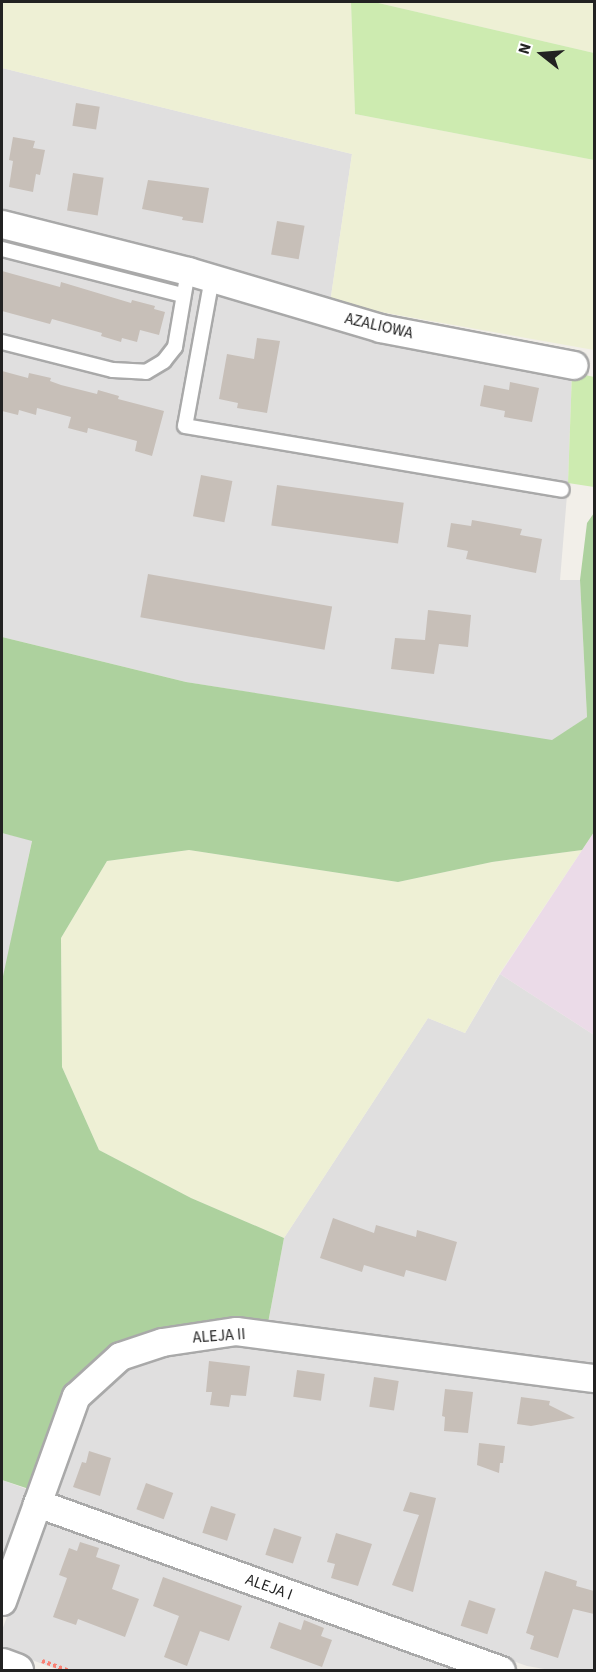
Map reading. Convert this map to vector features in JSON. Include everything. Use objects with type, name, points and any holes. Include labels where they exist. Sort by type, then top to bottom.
[{"type":"street","name":"AZALIOWA","points":[[2,224],[195,281],[380,328],[574,365]]},
{"type":"street","name":"ALEJA II","points":[[2,1601],[76,1396],[120,1356],[162,1342],[236,1331],[594,1378]]},
{"type":"street","name":"ALEJA I","points":[[37,1503],[501,1671]]},
{"type":"street","points":[[2,1665],[16,1671]]},
{"type":"lane","name":"AZALIOWA","points":[[2,249],[195,281]]},
{"type":"lane","points":[[2,342],[113,370],[146,372],[164,361],[175,347],[195,281]]},
{"type":"lane","points":[[195,281],[185,426],[562,490]]},
{"type":"shaded area","points":[[2,68],[352,154],[330,303],[189,257],[2,213]]},
{"type":"shaded area","points":[[2,236],[572,372],[568,483],[560,580],[580,580],[587,717],[552,741],[186,682],[2,637]]},
{"type":"shaded area","points":[[594,832],[594,1035],[500,974]]},
{"type":"shaded area","points":[[2,833],[32,840],[3,981],[2,981]]},
{"type":"shaded area","points":[[500,974],[594,1035],[594,1366],[268,1323],[284,1238],[428,1018],[465,1033]]},
{"type":"shaded area","points":[[234,1347],[594,1391],[594,1670],[550,1670],[527,1666],[51,1494],[86,1407],[128,1367],[164,1354]]},
{"type":"shaded area","points":[[2,1480],[29,1490],[2,1564]]},
{"type":"shaded area","points":[[46,1516],[465,1670],[59,1670],[2,1649],[2,1630]]},
{"type":"green space","points":[[2,2],[351,2],[355,114],[594,160],[594,350],[330,303],[352,154],[2,68]]},
{"type":"green space","points":[[351,2],[374,2],[594,53],[594,160],[355,114]]},
{"type":"green space","points":[[374,2],[594,2],[594,53]]},
{"type":"green space","points":[[572,372],[594,377],[594,487],[568,483]]},
{"type":"green space","points":[[594,513],[594,832],[582,850],[492,862],[398,882],[189,850],[107,861],[61,938],[62,1067],[99,1150],[191,1198],[284,1238],[268,1323],[113,1347],[29,1489],[2,1480],[2,981],[32,841],[2,833],[2,637],[186,682],[552,740],[587,717],[580,580],[587,523]]},
{"type":"green space","points":[[189,850],[398,882],[492,862],[582,850],[500,973],[465,1033],[428,1018],[284,1238],[191,1198],[99,1150],[62,1067],[61,938],[107,861]]},
{"type":"building","points":[[76,103],[100,107],[96,129],[72,126]]},
{"type":"building","points":[[13,137],[35,141],[33,148],[45,150],[40,175],[36,174],[33,192],[9,187],[13,161],[9,160]]},
{"type":"building","points":[[73,173],[104,178],[98,215],[67,211]]},
{"type":"building","points":[[148,180],[209,188],[203,223],[142,209]]},
{"type":"building","points":[[277,221],[305,226],[299,259],[271,254]]},
{"type":"building","points":[[2,271],[60,287],[61,282],[131,303],[132,300],[155,306],[154,309],[165,312],[159,335],[140,330],[137,342],[122,338],[121,342],[101,336],[102,333],[52,319],[50,324],[2,311]]},
{"type":"building","points":[[257,338],[280,341],[267,413],[237,408],[238,403],[219,399],[227,354],[254,359]]},
{"type":"building","points":[[2,371],[28,378],[29,373],[51,378],[50,381],[61,385],[97,394],[98,390],[119,396],[118,399],[164,411],[152,456],[135,451],[137,441],[88,428],[87,433],[68,428],[71,417],[37,408],[36,415],[19,410],[18,415],[2,411]]},
{"type":"building","points":[[510,382],[539,388],[532,422],[504,417],[505,411],[480,406],[484,385],[509,390]]},
{"type":"building","points":[[201,475],[232,481],[224,522],[193,516]]},
{"type":"building","points":[[277,485],[404,503],[398,543],[271,526]]},
{"type":"building","points":[[472,520],[522,529],[520,535],[542,539],[536,573],[466,559],[468,551],[447,547],[451,523],[471,526]]},
{"type":"building","points":[[148,574],[332,606],[325,650],[140,617]]},
{"type":"building","points":[[428,610],[471,615],[468,647],[439,644],[434,674],[391,669],[395,638],[425,640]]},
{"type":"building","points":[[333,1218],[374,1233],[376,1225],[416,1237],[417,1230],[457,1242],[446,1281],[406,1270],[404,1277],[364,1265],[362,1272],[320,1258]]},
{"type":"building","points":[[209,1361],[250,1366],[246,1396],[231,1395],[229,1407],[210,1405],[212,1392],[206,1392]]},
{"type":"building","points":[[297,1370],[325,1374],[321,1401],[293,1397]]},
{"type":"building","points":[[374,1377],[399,1381],[394,1411],[369,1407]]},
{"type":"building","points":[[445,1389],[473,1392],[468,1433],[444,1431],[445,1417],[442,1416]]},
{"type":"building","points":[[521,1397],[550,1401],[549,1405],[575,1418],[531,1426],[517,1424]]},
{"type":"building","points":[[479,1443],[505,1446],[499,1473],[477,1465]]},
{"type":"building","points":[[89,1451],[111,1458],[100,1496],[73,1487],[82,1462],[86,1463]]},
{"type":"building","points":[[146,1483],[173,1493],[164,1519],[136,1509]]},
{"type":"building","points":[[410,1492],[436,1498],[413,1592],[392,1585],[419,1515],[403,1511]]},
{"type":"building","points":[[211,1506],[236,1514],[227,1541],[202,1533]]},
{"type":"building","points":[[274,1528],[302,1537],[293,1564],[265,1555]]},
{"type":"building","points":[[336,1533],[372,1544],[358,1586],[331,1578],[335,1564],[327,1562]]},
{"type":"building","points":[[80,1542],[99,1548],[96,1557],[120,1565],[112,1589],[139,1599],[125,1637],[78,1619],[76,1625],[53,1617],[67,1578],[59,1575],[69,1548],[77,1551]]},
{"type":"building","points":[[545,1571],[577,1581],[576,1586],[594,1591],[594,1614],[573,1609],[558,1658],[530,1649],[534,1636],[526,1633]]},
{"type":"building","points":[[163,1577],[242,1606],[229,1641],[200,1631],[187,1666],[164,1657],[179,1616],[153,1606]]},
{"type":"building","points":[[469,1600],[496,1609],[487,1634],[461,1626]]},
{"type":"building","points":[[304,1620],[324,1628],[321,1636],[332,1640],[322,1667],[270,1648],[279,1622],[301,1630]]}]
